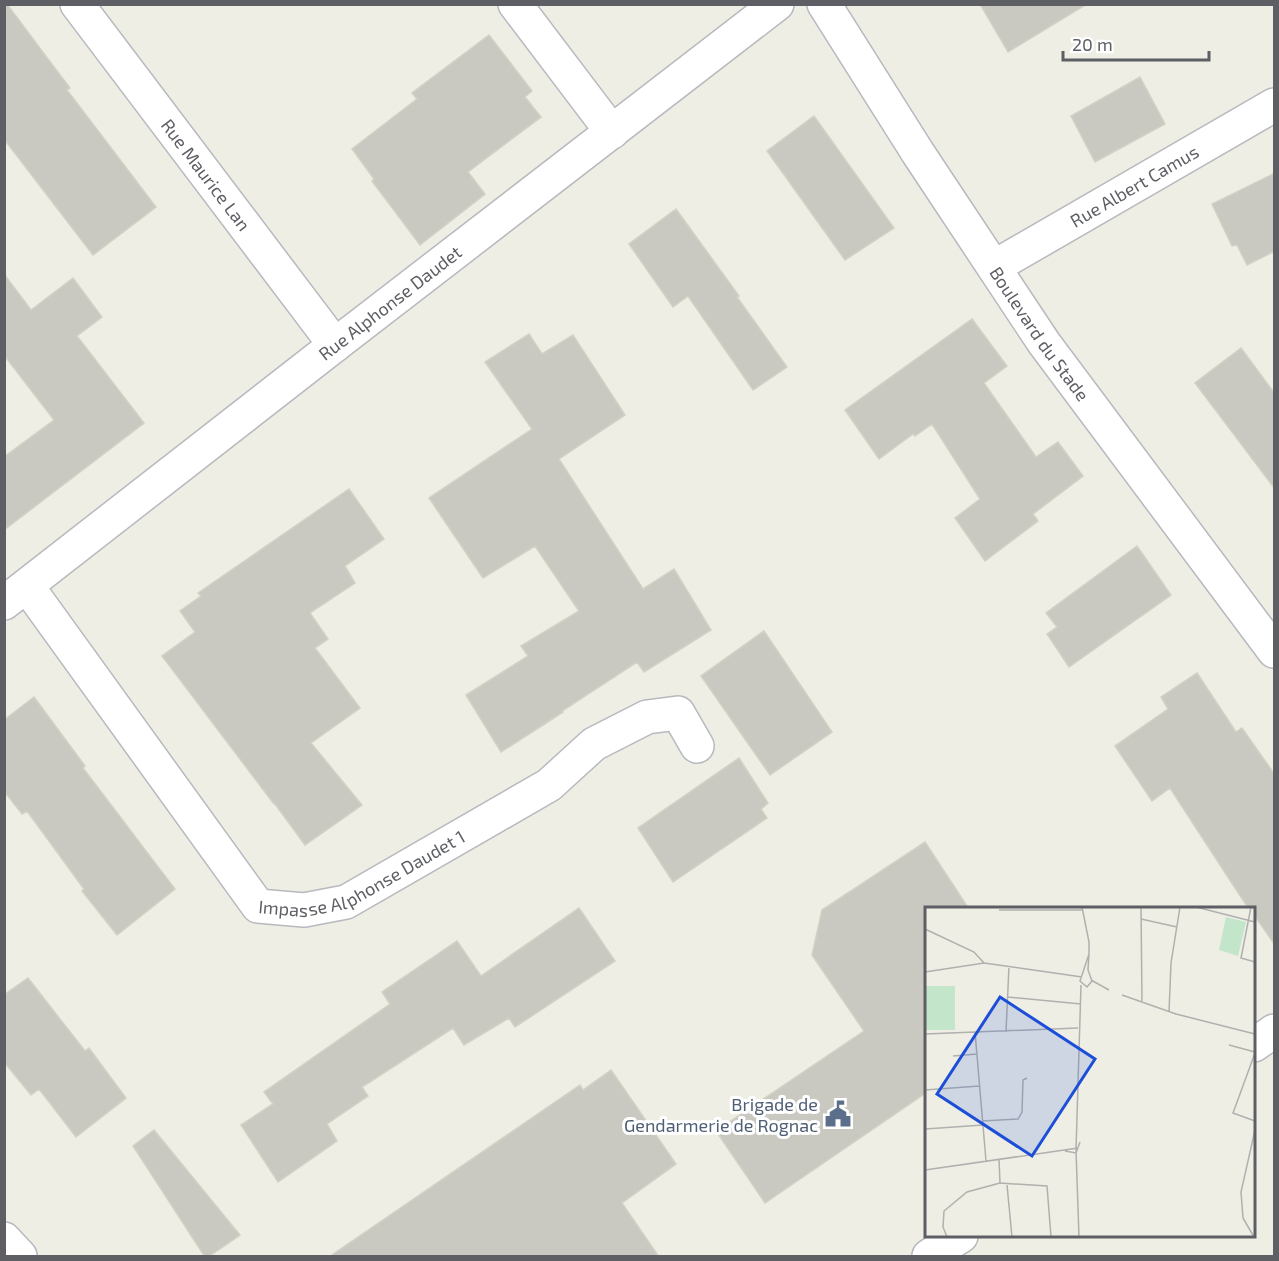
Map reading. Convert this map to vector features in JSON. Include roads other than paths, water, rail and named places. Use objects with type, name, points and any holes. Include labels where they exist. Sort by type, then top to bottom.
[{"type":"street","name":"Rue Maurice Lan","points":[[77,4],[335,345]]},
{"type":"street","points":[[515,4],[612,132]]},
{"type":"street","name":"Rue Alphonse Daudet","points":[[16,594],[777,4]]},
{"type":"street","name":"Boulevard du Stade","points":[[824,4],[918,153],[1044,343],[1275,651]]},
{"type":"street","name":"Rue Albert Camus","points":[[994,267],[1275,105]]},
{"type":"street","name":"Impasse Alphonse Daudet 1","points":[[16,594],[258,906],[304,910],[346,902],[549,785],[594,744],[647,717],[678,713],[698,746]]},
{"type":"street","points":[[1255,1044],[1275,1031]]},
{"type":"street","points":[[929,1257],[959,1237]]},
{"type":"street","points":[[4,1239],[20,1257]]},
{"type":"place","name":"Brigade de Gendarmerie de Rognac","points":[[838,1114]]}]
